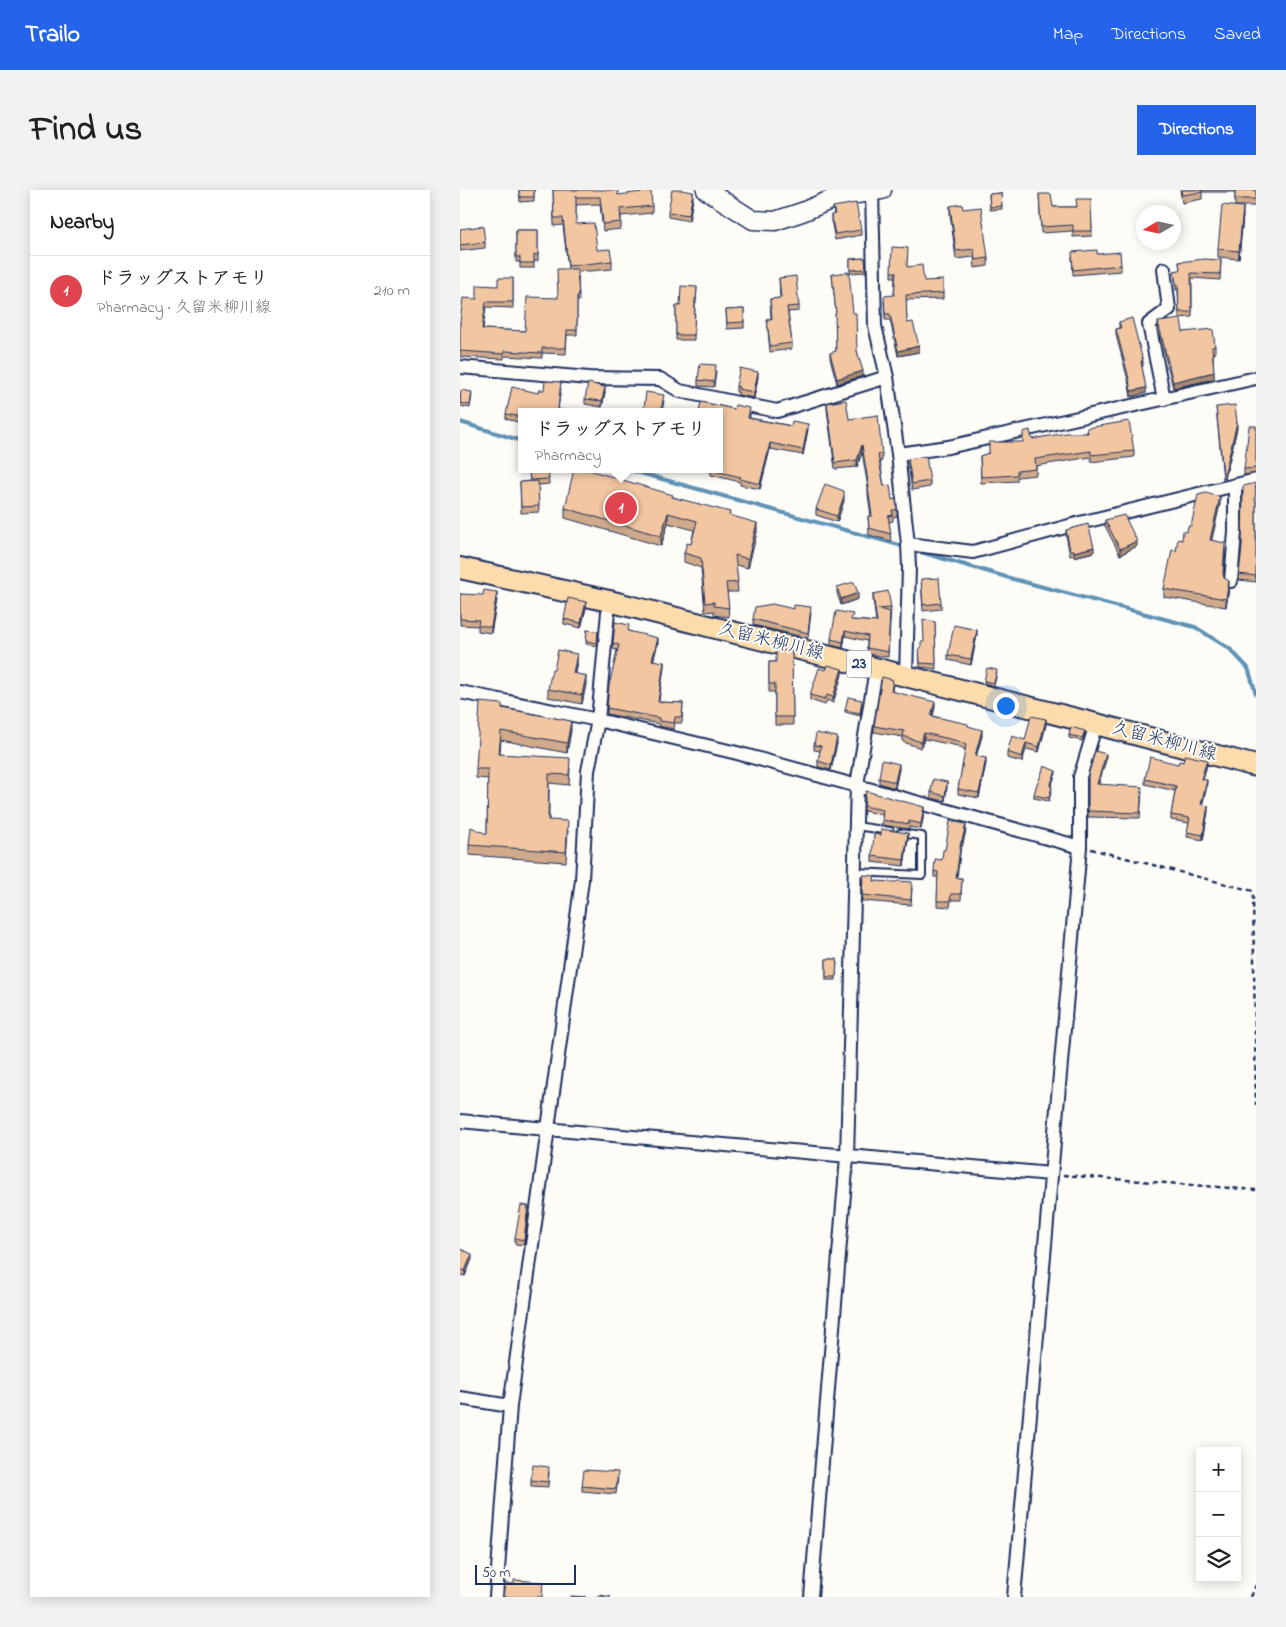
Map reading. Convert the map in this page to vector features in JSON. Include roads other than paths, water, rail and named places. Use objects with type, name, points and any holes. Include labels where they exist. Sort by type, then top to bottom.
[{"type":"main road","points":[[706,190],[753,220],[775,220],[802,212],[835,198],[876,191]]},
{"type":"main road","name":"久留米柳川線","points":[[460,568],[609,601],[1256,766]]},
{"type":"street","points":[[876,191],[875,326],[887,377],[908,544],[906,676]]},
{"type":"street","points":[[1164,269],[1169,309],[1149,324],[1164,399]]},
{"type":"street","points":[[460,367],[589,378],[660,379],[680,391],[777,411],[887,377]]},
{"type":"street","points":[[898,454],[948,447],[1256,378]]},
{"type":"street","points":[[908,544],[973,552],[1080,523],[1256,480]]},
{"type":"street","points":[[1231,581],[1235,532],[1235,485]]},
{"type":"street","points":[[496,1597],[510,1406],[582,880],[588,771],[598,720],[609,601]]},
{"type":"street","points":[[810,1597],[846,1157],[857,786],[876,669]]},
{"type":"street","points":[[460,692],[598,720],[737,753],[1080,846]]},
{"type":"street","points":[[1014,1597],[1080,846],[1080,777],[1096,724]]},
{"type":"street","points":[[460,1122],[1051,1174]]},
{"type":"street","points":[[460,1398],[510,1406]]},
{"type":"lane","points":[[854,872],[922,875],[922,836],[856,826]]},
{"type":"waterway","points":[[460,422],[518,440]]},
{"type":"waterway","points":[[640,473],[906,547]]},
{"type":"waterway","points":[[917,551],[1013,579],[1195,627],[1230,649],[1248,668],[1256,694]]},
{"type":"place","name":"ドラッグストアモリ","points":[[621,508]]}]
